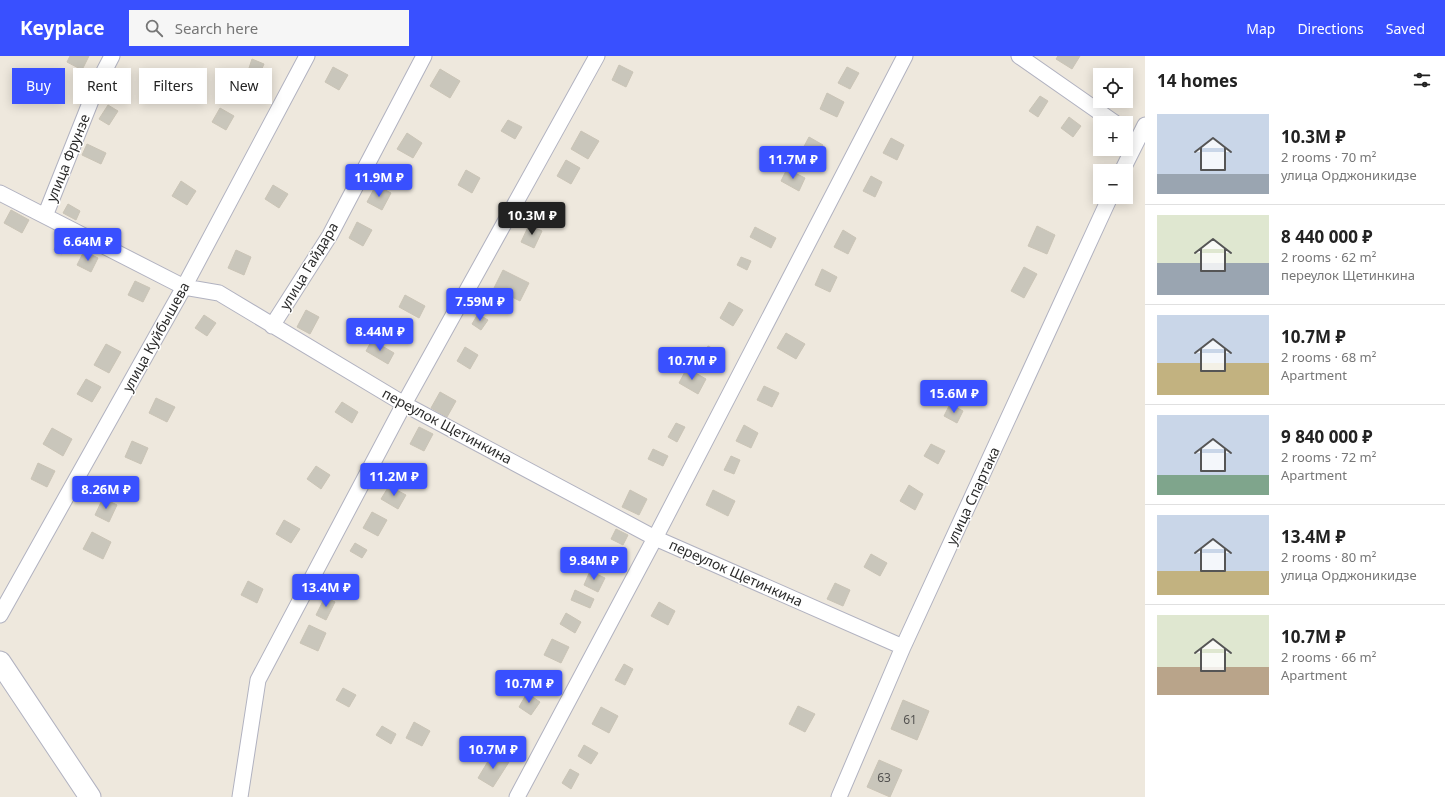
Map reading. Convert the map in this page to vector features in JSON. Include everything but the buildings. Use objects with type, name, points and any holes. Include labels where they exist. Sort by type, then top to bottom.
[{"type":"street","name":"улица Фрунзе","points":[[45,216],[98,82],[112,56]]},
{"type":"street","name":"улица Куйбышева","points":[[0,615],[184,287],[307,56]]},
{"type":"street","name":"улица Гайдара","points":[[272,326],[330,234],[424,56]]},
{"type":"street","points":[[240,797],[258,680],[404,404],[598,56]]},
{"type":"street","points":[[517,797],[655,538],[905,56]]},
{"type":"street","points":[[1019,56],[1105,116]]},
{"type":"street","points":[[1125,164],[1136,137],[1145,125]]},
{"type":"street","name":"переулок Щетинкина","points":[[0,193],[184,287],[220,293],[272,326],[404,404],[655,538],[903,646]]},
{"type":"street","name":"улица Спартака","points":[[839,797],[903,646],[1107,204]]},
{"type":"street","points":[[0,662],[90,797]]}]
